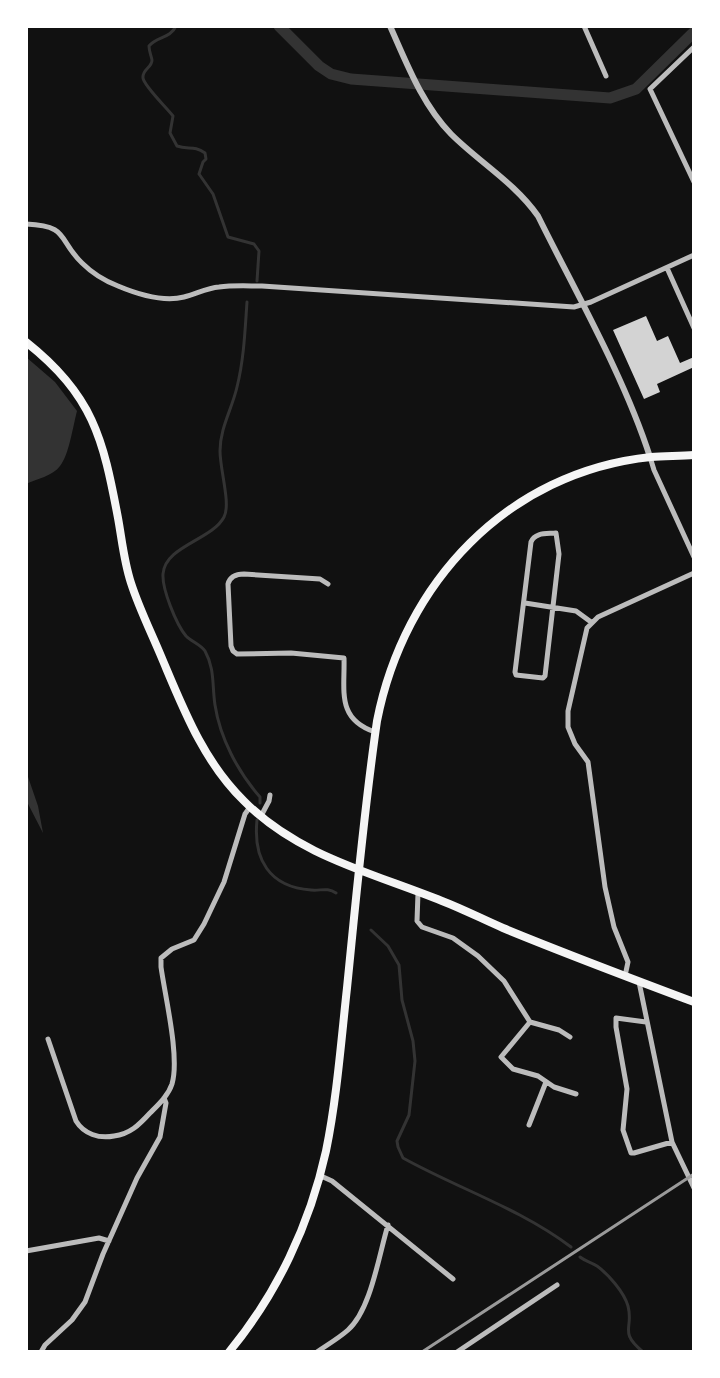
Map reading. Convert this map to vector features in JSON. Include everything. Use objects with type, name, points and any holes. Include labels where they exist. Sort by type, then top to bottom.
[{"type":"main road","points":[[26,342],[65,376],[89,413],[102,445],[129,578],[140,606],[194,731],[220,774],[250,807],[316,852],[694,1002]]},
{"type":"main road","points":[[229,1352],[265,1303],[284,1269],[308,1215],[320,1176],[334,1097],[375,732],[388,675],[405,633],[435,583],[460,552],[499,517],[527,499],[594,469],[650,457],[694,455]]},
{"type":"street","points":[[390,26],[412,76],[432,111],[449,132],[531,206],[538,216],[621,385],[654,470],[694,557]]},
{"type":"street","points":[[584,26],[606,76]]},
{"type":"street","points":[[694,47],[650,89],[694,182]]},
{"type":"street","points":[[26,224],[54,228],[80,262],[118,286],[150,296],[177,299],[219,287],[262,286],[567,307],[582,305],[694,255]]},
{"type":"street","points":[[667,268],[694,328]]},
{"type":"street","points":[[556,533],[559,554],[543,678],[516,675],[515,672],[524,603],[533,538],[556,533]]},
{"type":"street","points":[[625,976],[628,962],[614,927],[605,887],[588,762],[568,727],[568,711],[591,622],[694,573]]},
{"type":"street","points":[[328,584],[320,579],[244,574],[229,579],[231,646],[237,654],[291,653],[344,658],[345,706],[361,726],[375,732]]},
{"type":"street","points":[[524,603],[576,611],[591,622]]},
{"type":"street","points":[[261,816],[270,795]]},
{"type":"street","points":[[48,1039],[76,1121],[89,1134],[105,1137],[127,1133],[136,1128],[164,1098],[173,1082],[174,1059],[161,958],[172,949],[194,940],[204,924],[224,882],[245,814],[250,807]]},
{"type":"street","points":[[419,892],[417,921],[422,927],[453,938],[478,956],[504,981],[530,1022],[559,1030],[570,1037]]},
{"type":"street","points":[[639,981],[672,1142],[694,1188]]},
{"type":"street","points":[[646,1022],[616,1018],[627,1089],[623,1130],[631,1153],[672,1142]]},
{"type":"street","points":[[530,1022],[501,1057],[520,1073],[530,1073],[554,1087],[576,1094]]},
{"type":"street","points":[[529,1125],[546,1082]]},
{"type":"street","points":[[41,1352],[85,1302],[137,1178],[160,1137],[166,1103],[164,1098]]},
{"type":"street","points":[[320,1176],[332,1181],[453,1279]]},
{"type":"street","points":[[317,1352],[349,1329],[361,1314],[388,1225]]},
{"type":"street","points":[[26,1251],[99,1238],[109,1241]]},
{"type":"street","points":[[457,1352],[557,1285]]},
{"type":"shaded area","points":[[26,357],[55,382],[77,411],[60,466],[49,475],[26,484]]},
{"type":"shaded area","points":[[26,771],[38,806],[43,833],[26,800]]},
{"type":"building","points":[[646,316],[657,341],[668,336],[680,363],[694,357],[694,367],[657,384],[660,392],[644,399],[613,330]]},
{"type":"waterway","points":[[176,26],[149,46],[152,63],[144,73],[144,82],[173,116],[170,133],[177,146],[205,153],[206,159],[199,174],[213,194],[228,237],[254,244],[259,251],[257,281]]},
{"type":"waterway","points":[[279,26],[319,66],[331,74],[351,79],[610,98],[636,89],[694,32]]},
{"type":"waterway","points":[[247,302],[239,376],[221,443],[226,511],[210,532],[172,557],[166,564],[163,580],[178,623],[208,658],[221,730],[237,766],[260,797],[260,803]]},
{"type":"waterway","points":[[257,820],[256,834],[261,858],[274,877],[296,888],[336,893]]},
{"type":"waterway","points":[[371,930],[388,946],[399,965],[402,1000],[413,1041],[415,1061],[409,1115],[397,1141],[403,1158],[531,1221],[571,1247]]},
{"type":"waterway","points":[[580,1257],[601,1269],[619,1289],[628,1306],[629,1334],[643,1352]]},
{"type":"railway","points":[[422,1352],[694,1174]]}]
